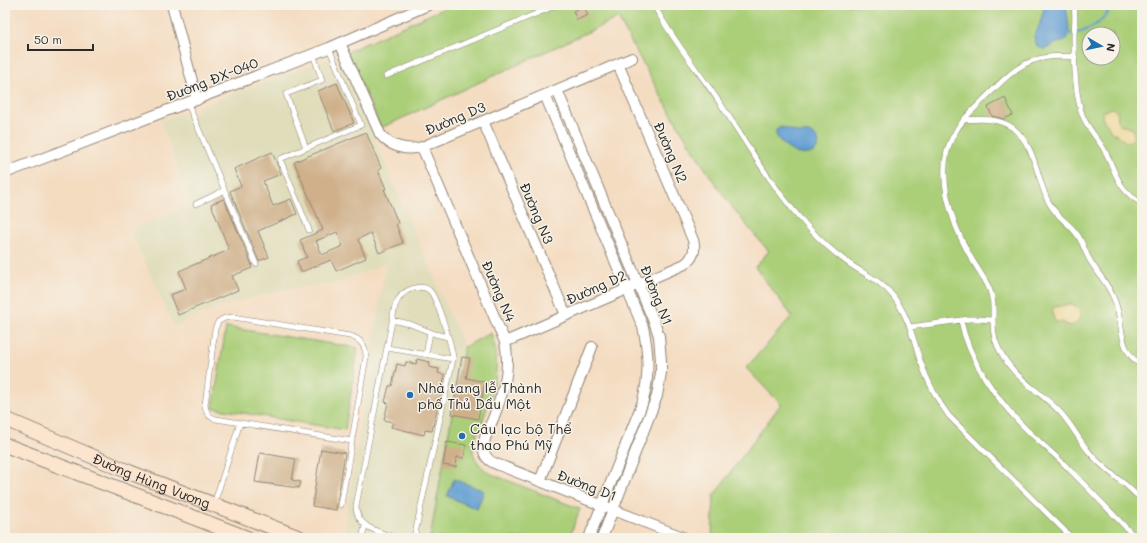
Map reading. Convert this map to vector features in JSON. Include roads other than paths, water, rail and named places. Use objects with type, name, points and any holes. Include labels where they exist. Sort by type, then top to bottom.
[{"type":"main road","name":"Đường Hùng Vương","points":[[5,419],[128,472],[300,538]]},
{"type":"main road","name":"Đường Hùng Vương","points":[[5,445],[247,538]]},
{"type":"street","points":[[172,5],[192,102]]},
{"type":"street","name":"Đường ĐX-040","points":[[5,173],[340,44],[428,5]]},
{"type":"street","name":"Đường D3","points":[[340,44],[382,137],[399,147],[411,149],[422,147],[632,58]]},
{"type":"street","name":"Đường N2","points":[[618,64],[693,240],[695,246],[694,252]]},
{"type":"street","name":"Đường N1","points":[[556,90],[655,324],[661,361],[661,373],[654,407],[602,538]]},
{"type":"street","name":"Đường N1","points":[[545,94],[643,327],[646,339],[648,377],[642,404],[589,538]]},
{"type":"street","name":"Đường N3","points":[[483,121],[566,315]]},
{"type":"street","name":"Đường N4","points":[[422,147],[506,342],[508,364],[505,384],[486,436],[484,452]]},
{"type":"street","name":"Đường D2","points":[[506,342],[685,264],[694,252]]},
{"type":"street","points":[[540,481],[592,347]]},
{"type":"street","name":"Đường D1","points":[[484,452],[494,463],[685,538]]},
{"type":"lane","points":[[386,76],[557,5]]},
{"type":"lane","points":[[654,5],[669,31],[719,102],[749,149],[798,216],[819,239],[858,269],[879,282],[898,303],[910,327],[926,376],[949,416],[1072,538]]},
{"type":"lane","points":[[1074,5],[1074,40],[1079,104],[1085,120],[1106,152],[1120,183],[1130,196],[1142,203]]},
{"type":"lane","points":[[309,230],[280,159],[361,125],[329,48]]},
{"type":"lane","points":[[306,148],[286,94],[322,80],[313,54]]},
{"type":"lane","points":[[1075,57],[1044,57],[1016,69],[1000,82],[963,120],[948,146],[944,164],[948,201],[956,228],[968,254],[990,289],[993,305],[992,320],[994,335],[1003,356],[1016,375],[1055,407],[1098,462],[1142,500]]},
{"type":"lane","points":[[192,102],[225,190],[256,264]]},
{"type":"lane","points":[[963,120],[985,119],[1000,122],[1013,129],[1022,138],[1033,159],[1049,202],[1060,218],[1079,236],[1088,257],[1110,291],[1119,314],[1124,345],[1131,357],[1142,366]]},
{"type":"lane","points":[[196,204],[225,190]]},
{"type":"lane","points":[[396,538],[365,526],[358,518],[356,506],[396,302],[403,293],[412,288],[424,287],[432,293],[448,336],[453,359],[414,538]]},
{"type":"lane","points":[[341,505],[352,441],[366,358],[366,351],[362,342],[355,337],[350,336],[229,317],[218,322],[215,329],[205,405],[207,413],[213,418],[352,441]]},
{"type":"lane","points":[[910,327],[977,318],[992,320]]},
{"type":"lane","points":[[392,320],[448,336]]},
{"type":"lane","points":[[961,321],[968,344],[980,368],[1011,413],[1036,439],[1063,463],[1136,538]]},
{"type":"lane","points":[[426,355],[430,332]]},
{"type":"lane","points":[[387,348],[453,359]]},
{"type":"lane","points":[[214,505],[240,423]]},
{"type":"lane","points":[[362,538],[365,526]]},
{"type":"water","points":[[1045,5],[1066,5],[1069,32],[1065,40],[1062,42],[1043,49],[1037,46],[1034,37]]},
{"type":"water","points":[[781,127],[814,135],[819,144],[817,149],[806,154],[799,154],[791,150],[776,135],[776,130]]},
{"type":"water","points":[[454,479],[484,491],[477,509],[447,496]]},
{"type":"waterway","points":[[1068,34],[1083,31],[1092,27],[1115,5]]},
{"type":"place","name":"Nhà tang lễ Thành phố Thủ Dầu Một","points":[[410,395]]},
{"type":"place","name":"Câu lạc bộ Thể thao Phú Mỹ","points":[[462,436]]}]
